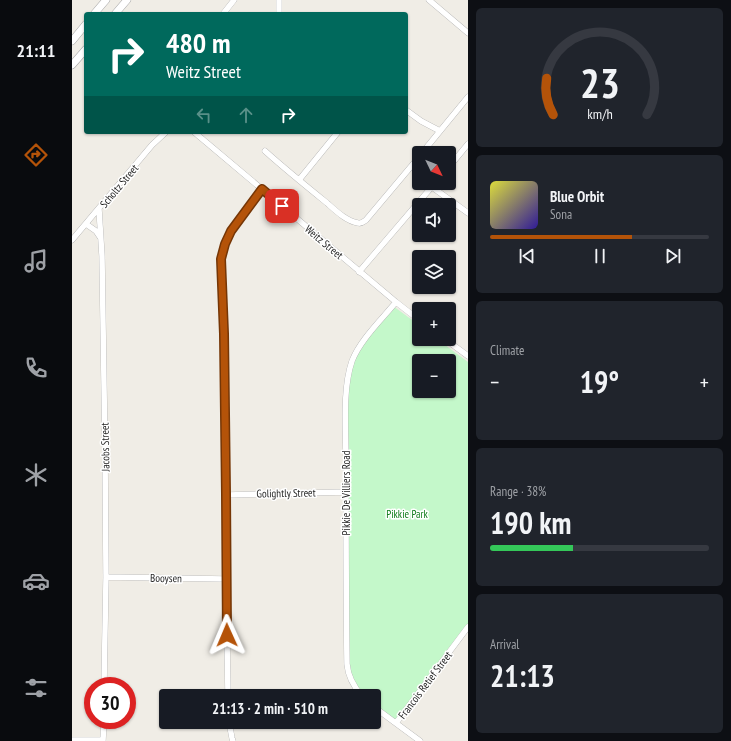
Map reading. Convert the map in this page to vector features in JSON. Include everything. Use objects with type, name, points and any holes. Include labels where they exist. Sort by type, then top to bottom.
[{"type":"street","points":[[96,12],[106,0]]},
{"type":"street","points":[[117,12],[127,0]]},
{"type":"street","points":[[225,12],[234,0]]},
{"type":"street","points":[[279,0],[279,12]]},
{"type":"street","points":[[429,0],[468,33]]},
{"type":"street","points":[[72,40],[84,26]]},
{"type":"street","points":[[72,65],[84,51]]},
{"type":"street","points":[[428,146],[468,97]]},
{"type":"street","points":[[408,111],[440,131]]},
{"type":"street","name":"Scholtz Street","points":[[72,240],[152,145],[164,134]]},
{"type":"street","name":"Weitz Street","points":[[196,134],[359,272],[412,315]]},
{"type":"street","points":[[299,180],[336,134]]},
{"type":"street","points":[[456,159],[468,144]]},
{"type":"street","points":[[265,150],[342,215],[352,222],[358,223],[362,223],[412,165]]},
{"type":"street","points":[[228,689],[224,334],[221,259],[225,244],[231,231],[262,189]]},
{"type":"street","points":[[359,272],[430,190]]},
{"type":"street","points":[[440,190],[468,213]]},
{"type":"street","name":"Jacobs Street","points":[[99,209],[102,256],[106,577],[104,677]]},
{"type":"street","points":[[86,224],[101,237]]},
{"type":"street","name":"Pikkie De Villiers Road","points":[[356,689],[348,672],[347,664],[347,384],[352,360],[357,349],[396,302]]},
{"type":"street","points":[[454,346],[468,356]]},
{"type":"street","name":"Golightly Street","points":[[226,494],[346,492]]},
{"type":"street","name":"Booysen","points":[[106,577],[226,579]]},
{"type":"street","name":"Francois Retief Street","points":[[396,723],[468,627]]},
{"type":"street","points":[[381,712],[420,741]]},
{"type":"street","points":[[72,740],[103,740],[104,729]]},
{"type":"street","points":[[230,729],[233,741]]},
{"type":"green space","name":"Pikkie Park","points":[[393,306],[412,320],[412,346],[446,346],[468,362],[468,625],[395,722],[381,713],[381,689],[356,689],[349,676],[348,384],[357,352]]},
{"type":"route","points":[[227,635],[224,334],[221,259],[225,244],[231,231],[262,189],[282,206]]}]
